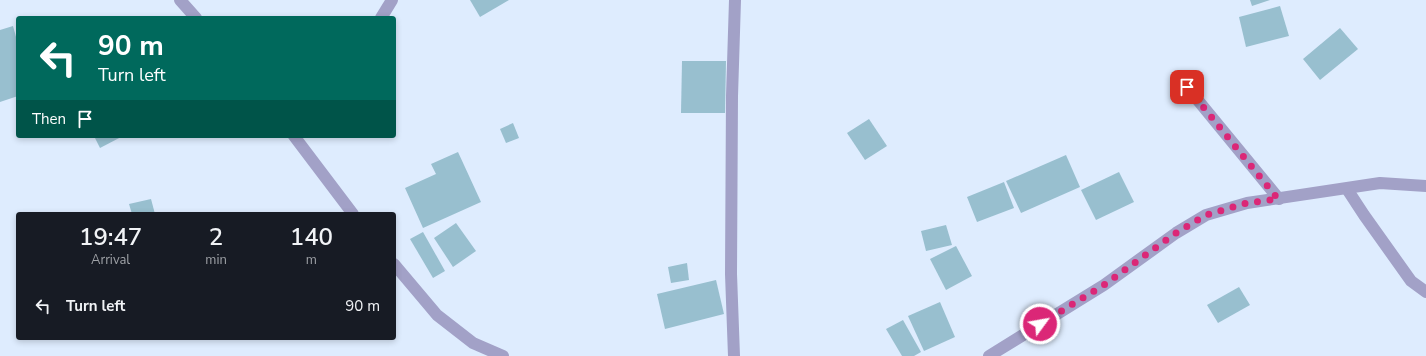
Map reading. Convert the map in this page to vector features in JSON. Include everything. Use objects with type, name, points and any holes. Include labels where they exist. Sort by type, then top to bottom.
[{"type":"street","points":[[180,0],[194,16]]},
{"type":"street","points":[[382,16],[392,0]]},
{"type":"street","points":[[734,356],[731,266],[732,96],[735,0]]},
{"type":"street","points":[[1187,87],[1278,199]]},
{"type":"street","points":[[299,138],[352,212]]},
{"type":"street","points":[[989,356],[1104,285],[1176,233],[1206,215],[1247,203],[1380,184],[1426,186]]},
{"type":"street","points":[[1347,189],[1411,281],[1426,292]]},
{"type":"street","points":[[396,266],[437,315],[473,343],[503,356]]},
{"type":"building","points":[[470,0],[509,0],[480,17]]},
{"type":"building","points":[[1250,0],[1270,0],[1252,6]]},
{"type":"building","points":[[1280,6],[1289,36],[1246,47],[1239,17]]},
{"type":"building","points":[[13,26],[16,37],[16,97],[0,102],[0,30]]},
{"type":"building","points":[[1340,28],[1358,49],[1320,80],[1303,59]]},
{"type":"building","points":[[682,61],[726,61],[725,113],[681,113]]},
{"type":"building","points":[[869,119],[887,146],[865,160],[847,133]]},
{"type":"building","points":[[513,123],[519,138],[506,143],[500,129]]},
{"type":"building","points":[[95,138],[119,138],[100,148]]},
{"type":"building","points":[[458,152],[481,202],[423,228],[405,188],[436,174],[431,164]]},
{"type":"building","points":[[1066,155],[1080,187],[1021,213],[1006,181]]},
{"type":"building","points":[[1119,172],[1134,202],[1096,220],[1081,190]]},
{"type":"building","points":[[1004,182],[1014,208],[977,222],[967,197]]},
{"type":"building","points":[[151,199],[154,212],[131,212],[129,204]]},
{"type":"building","points":[[456,223],[476,251],[453,267],[434,238]]},
{"type":"building","points":[[946,225],[952,245],[926,251],[921,231]]},
{"type":"building","points":[[423,232],[445,271],[433,278],[410,239]]},
{"type":"building","points":[[956,246],[972,276],[946,290],[930,259]]},
{"type":"building","points":[[687,263],[689,280],[671,283],[668,267]]},
{"type":"building","points":[[716,280],[724,314],[665,329],[657,294]]},
{"type":"building","points":[[1239,287],[1250,305],[1218,323],[1207,305]]},
{"type":"building","points":[[940,302],[955,337],[924,351],[908,316]]},
{"type":"building","points":[[903,320],[921,352],[914,356],[902,356],[886,329]]},
{"type":"route","points":[[1040,324],[1104,285],[1176,233],[1206,215],[1247,203],[1278,199],[1187,87]]}]
